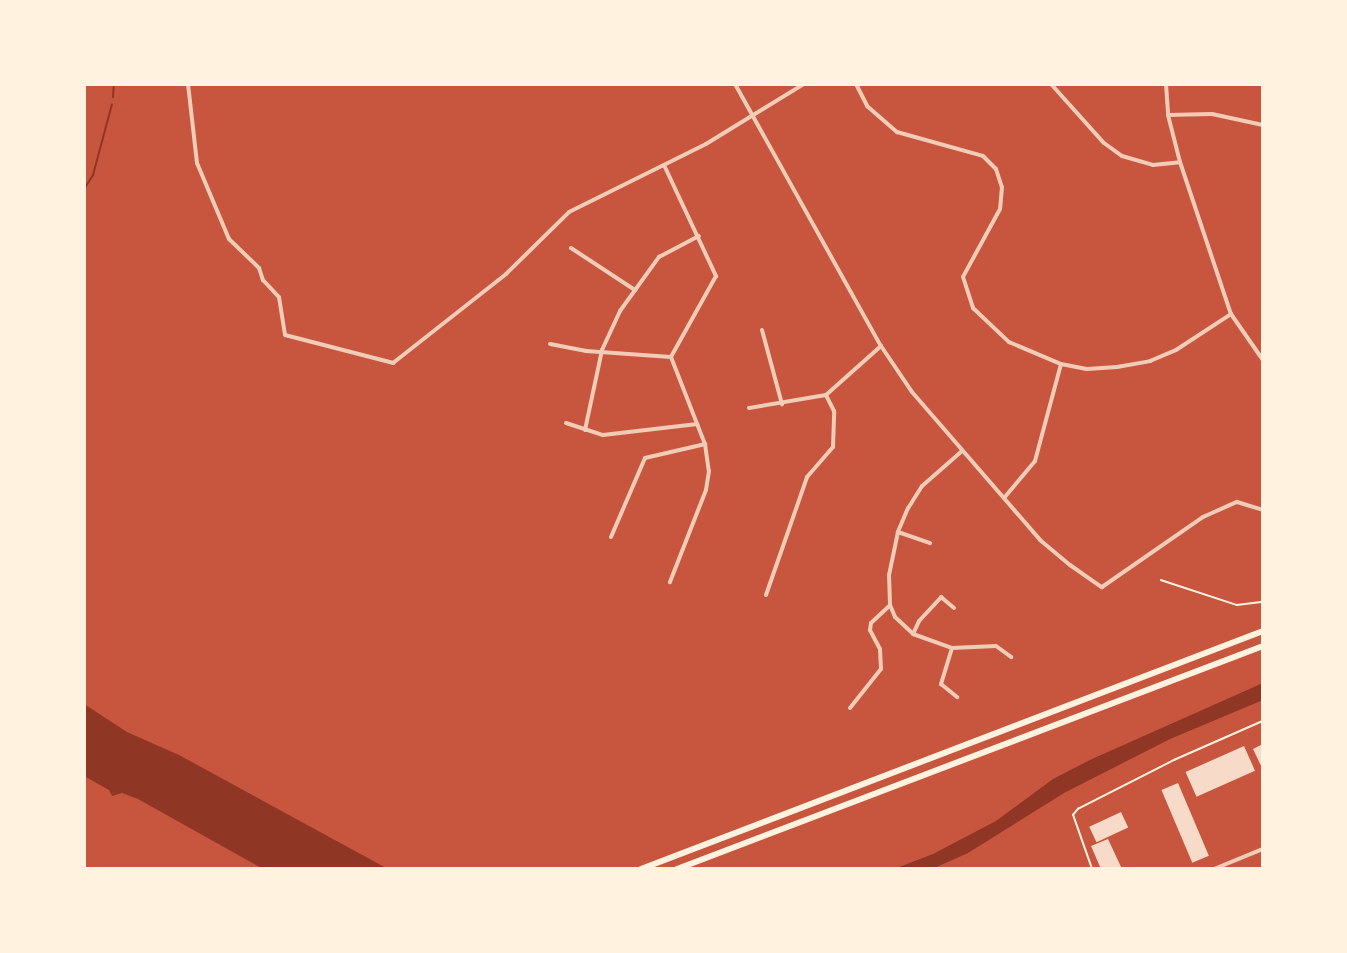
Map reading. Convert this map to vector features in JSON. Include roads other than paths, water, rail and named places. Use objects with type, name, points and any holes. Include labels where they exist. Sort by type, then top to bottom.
[{"type":"highway","points":[[641,869],[1263,631]]},
{"type":"highway","points":[[677,869],[1263,646]]},
{"type":"street","points":[[188,84],[197,163],[229,239],[259,268],[263,280],[279,297],[285,335],[393,363],[506,274],[569,212],[664,165],[804,84]]},
{"type":"street","points":[[735,84],[881,346],[912,392],[1040,540],[1102,587],[1130,570],[1203,517],[1237,502],[1263,510]]},
{"type":"street","points":[[856,84],[867,106],[897,132],[983,156],[996,169],[1002,187],[1000,209],[967,265],[964,290],[973,308],[999,334],[1032,354],[1061,364],[1087,369],[1150,362],[1176,350],[1231,314]]},
{"type":"street","points":[[1050,84],[1104,143],[1122,156],[1153,165],[1180,162]]},
{"type":"street","points":[[1166,84],[1168,115],[1180,162],[1231,314],[1263,360]]},
{"type":"street","points":[[1168,115],[1212,114],[1263,125]]},
{"type":"street","points":[[664,165],[716,276],[671,357]]},
{"type":"street","points":[[585,430],[602,350],[635,290],[659,256],[699,236]]},
{"type":"street","points":[[571,248],[635,290]]},
{"type":"street","points":[[762,330],[782,404]]},
{"type":"street","points":[[550,344],[671,357]]},
{"type":"street","points":[[748,408],[826,395],[881,346]]},
{"type":"street","points":[[670,582],[706,490],[709,471],[705,444],[671,357]]},
{"type":"street","points":[[1004,498],[1035,461],[1061,364]]},
{"type":"street","points":[[766,596],[807,477],[833,447],[834,411],[826,395]]},
{"type":"street","points":[[566,423],[585,430],[621,434],[697,424]]},
{"type":"street","points":[[611,537],[645,458],[705,444]]},
{"type":"street","points":[[962,451],[922,486],[898,532],[889,575],[890,605],[895,617],[913,634],[952,648],[996,646],[1011,657]]},
{"type":"street","points":[[898,532],[930,543]]},
{"type":"street","points":[[913,634],[919,621],[941,597],[954,608]]},
{"type":"street","points":[[850,708],[881,669],[880,650],[870,630],[871,623],[890,605]]},
{"type":"street","points":[[952,648],[941,684],[957,697]]},
{"type":"street","points":[[1214,869],[1263,849]]},
{"type":"waterway","points":[[113,97],[114,84]]},
{"type":"waterway","points":[[84,189],[93,175],[112,104]]}]
